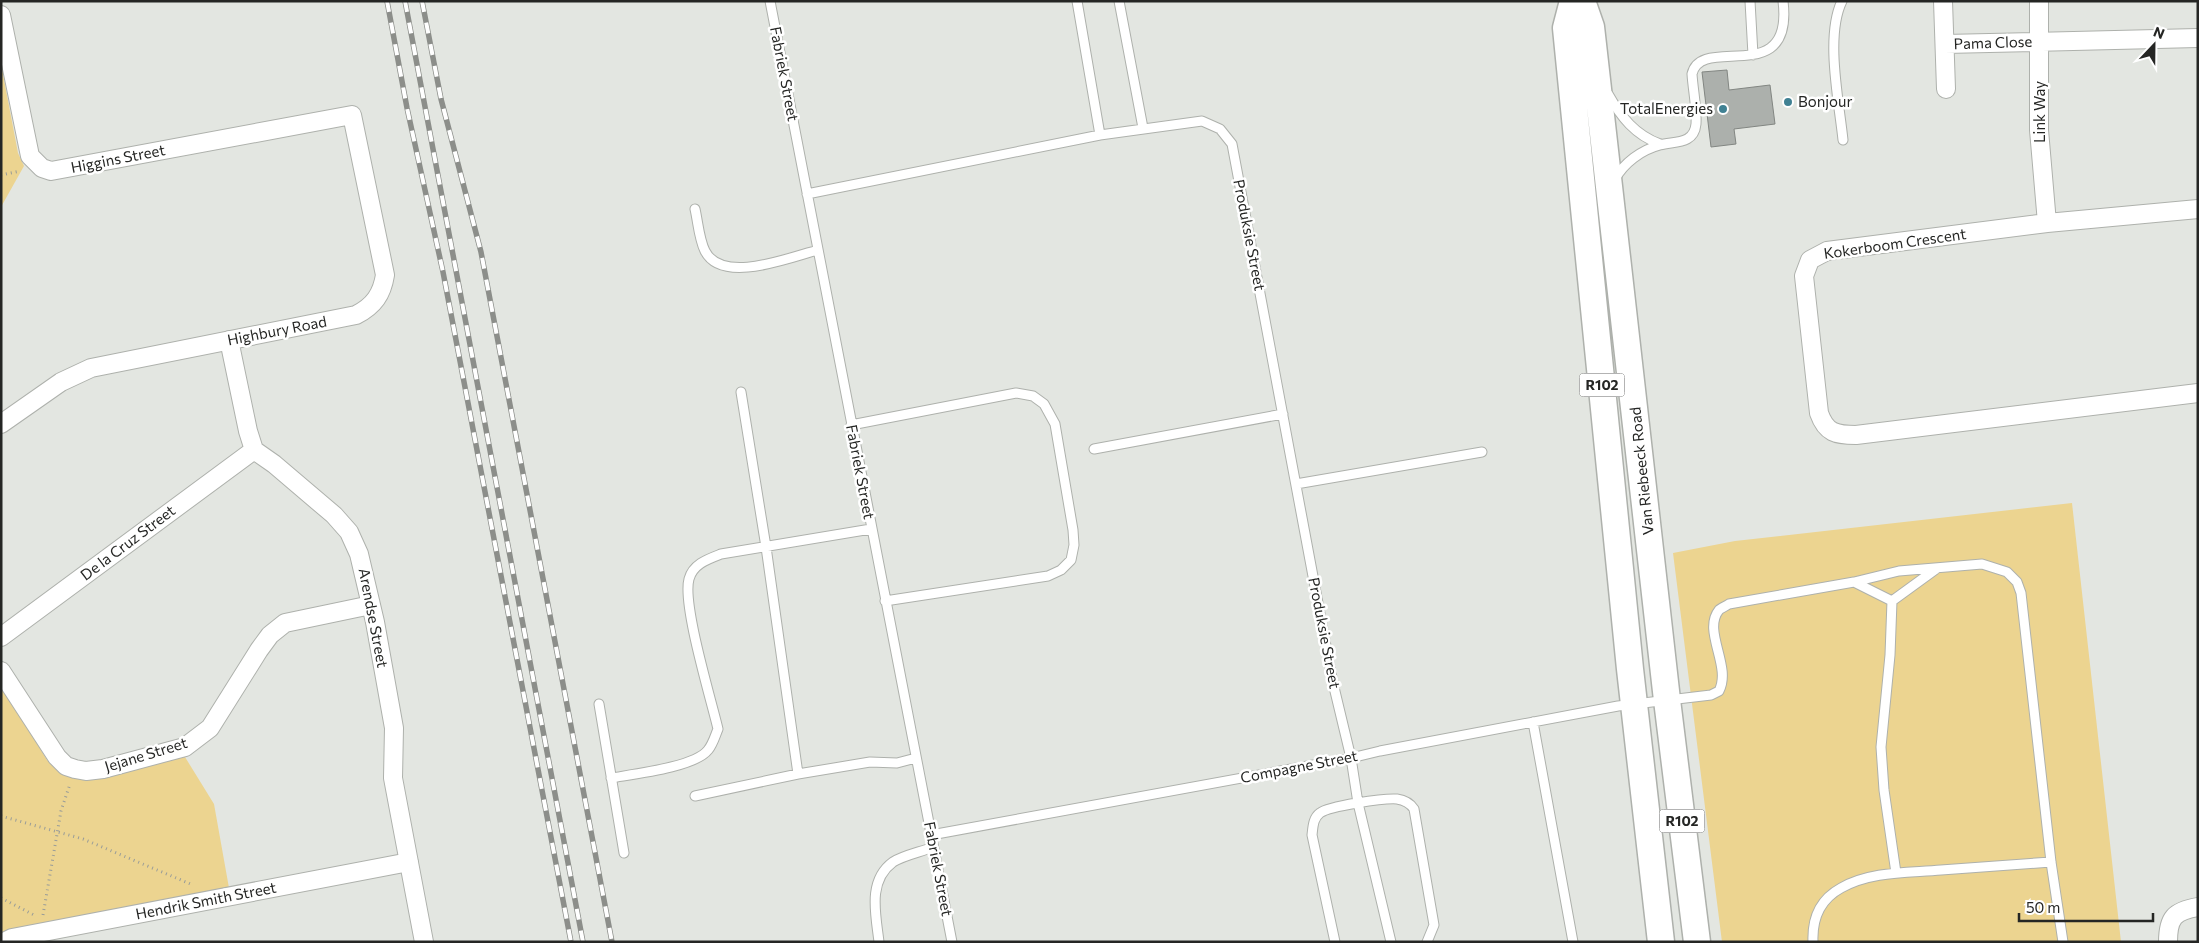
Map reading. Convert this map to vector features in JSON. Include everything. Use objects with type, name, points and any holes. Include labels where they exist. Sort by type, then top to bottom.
[{"type":"main road","name":"Van Riebeeck Road","points":[[1573,1],[1566,28],[1634,704],[1661,942]]},
{"type":"main road","name":"Van Riebeeck Road","points":[[1582,1],[1591,27],[1667,700],[1697,942]]},
{"type":"street","name":"Pama Close","points":[[1943,1],[1946,89]]},
{"type":"street","name":"Link Way","points":[[2039,1],[2039,130],[2047,223]]},
{"type":"street","name":"Higgins Street","points":[[1,15],[30,156],[42,168],[51,171],[352,115]]},
{"type":"street","name":"Pama Close","points":[[1945,44],[2198,38]]},
{"type":"street","name":"Highbury Road","points":[[1,424],[61,382],[91,368],[351,317],[365,311],[379,296],[385,275],[352,115]]},
{"type":"street","name":"Kokerboom Crescent","points":[[2198,209],[2047,223],[1827,251],[1810,260],[1804,276],[1819,413],[1823,425],[1832,431],[1844,435],[2198,393]]},
{"type":"street","points":[[229,340],[248,431],[254,450]]},
{"type":"street","name":"Arendse Street","points":[[254,450],[274,464],[334,515],[349,532],[359,554],[371,605],[394,728],[393,778],[424,942]]},
{"type":"street","name":"De la Cruz Street","points":[[1,637],[254,450]]},
{"type":"street","name":"Jejane Street","points":[[75,769],[103,769],[185,747],[210,728],[259,650],[270,635],[285,623],[371,605]]},
{"type":"street","points":[[1,671],[57,757],[66,766],[75,769]]},
{"type":"street","name":"Hendrik Smith Street","points":[[4,942],[12,938],[408,862]]},
{"type":"street","points":[[2168,942],[2168,929],[2172,918],[2178,913],[2198,907]]},
{"type":"lane","name":"Fabriek Street","points":[[770,1],[952,942]]},
{"type":"lane","points":[[1077,1],[1100,135]]},
{"type":"lane","points":[[1119,1],[1143,128]]},
{"type":"lane","points":[[1750,1],[1753,55]]},
{"type":"lane","points":[[1609,190],[1623,167],[1634,157],[1660,144],[1680,143],[1688,139],[1696,126],[1692,74],[1694,66],[1708,59],[1753,55],[1764,52],[1778,39],[1783,28],[1785,16],[1783,1]]},
{"type":"lane","points":[[1842,1],[1837,12],[1834,33],[1843,140]]},
{"type":"lane","points":[[1597,78],[1616,108],[1634,131],[1660,144]]},
{"type":"lane","name":"Produksie Street","points":[[807,194],[1100,135],[1202,121],[1220,129],[1232,144],[1332,683],[1352,758],[1358,803],[1391,942]]},
{"type":"lane","points":[[696,209],[704,249],[715,261],[727,266],[750,268],[818,250]]},
{"type":"lane","points":[[741,392],[766,547],[798,774]]},
{"type":"lane","points":[[851,425],[1016,393],[1033,396],[1044,404],[1056,424],[1073,530],[1071,560],[1061,570],[1048,576],[885,601]]},
{"type":"lane","points":[[1094,449],[1283,414]]},
{"type":"lane","points":[[1296,484],[1482,452]]},
{"type":"lane","points":[[611,778],[691,762],[708,750],[718,729],[688,603],[689,578],[701,562],[721,554],[871,529]]},
{"type":"lane","points":[[1854,582],[1899,571],[1982,564],[2007,572],[2017,582],[2021,593],[2051,862],[2063,942]]},
{"type":"lane","points":[[1892,601],[1938,568]]},
{"type":"lane","points":[[1854,582],[1892,601]]},
{"type":"lane","name":"Compagne Street","points":[[931,835],[1634,704],[1699,698],[1718,691],[1724,676],[1713,625],[1719,610],[1729,604],[1854,582]]},
{"type":"lane","points":[[1892,601],[1890,654],[1881,747],[1884,790],[1896,873]]},
{"type":"lane","points":[[599,704],[624,853]]},
{"type":"lane","points":[[1534,722],[1573,942]]},
{"type":"lane","points":[[695,796],[798,774],[870,762],[896,762],[916,758]]},
{"type":"lane","points":[[1334,942],[1312,835],[1313,826],[1321,812],[1358,803],[1399,799],[1410,804],[1414,809],[1434,925],[1427,942]]},
{"type":"lane","points":[[880,942],[874,896],[881,874],[894,862],[933,847]]},
{"type":"lane","points":[[1813,942],[1812,926],[1817,912],[1840,888],[1867,878],[1896,873],[2051,862]]},
{"type":"path","points":[[1,175],[14,173]]},
{"type":"path","points":[[1,898],[42,919],[61,811],[75,769]]},
{"type":"path","points":[[1,816],[83,839],[178,878],[204,891],[206,901]]},
{"type":"shaded area","points":[[1,64],[18,153],[24,166],[1,207]]},
{"type":"shaded area","points":[[2072,503],[2121,942],[1722,942],[1673,553],[1735,541]]},
{"type":"shaded area","points":[[1,685],[47,760],[59,770],[90,775],[185,757],[214,804],[229,888],[1,933]]},
{"type":"building","points":[[1727,70],[1729,90],[1770,85],[1775,124],[1734,129],[1736,144],[1711,147],[1702,72]]},
{"type":"railway","points":[[387,1],[407,108],[443,272],[571,942]]},
{"type":"railway","points":[[405,1],[583,942]]},
{"type":"railway","points":[[422,1],[441,99],[481,252],[612,942]]},
{"type":"place","name":"Bonjour","points":[[1788,102]]},
{"type":"place","name":"TotalEnergies","points":[[1723,109]]}]
